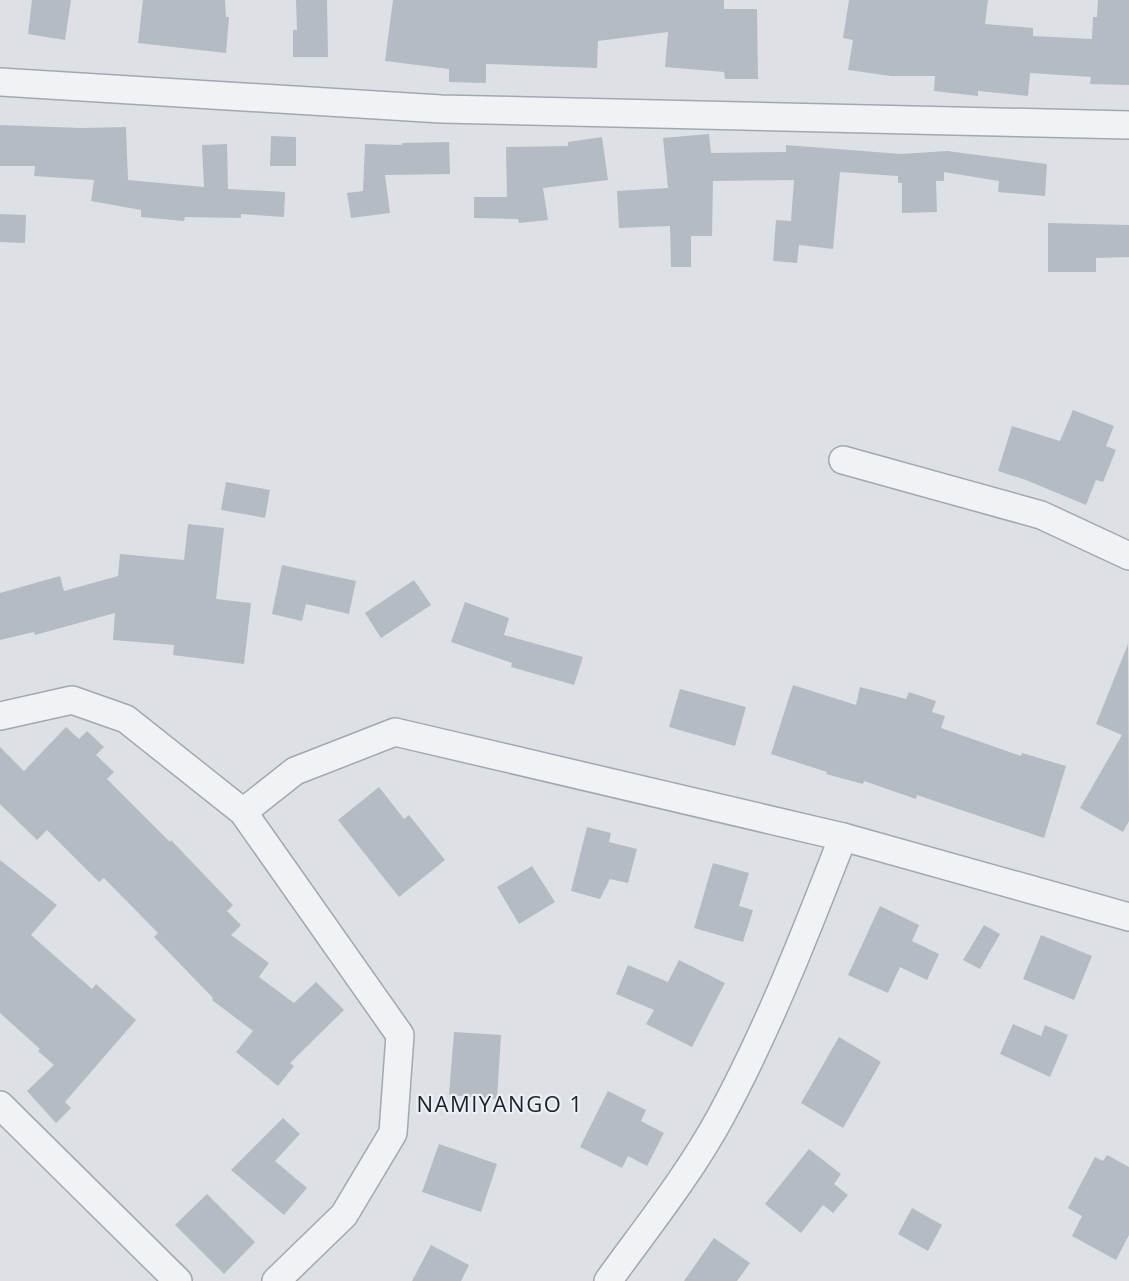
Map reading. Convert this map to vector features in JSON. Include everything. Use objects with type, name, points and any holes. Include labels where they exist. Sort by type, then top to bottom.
[{"type":"street","points":[[0,82],[441,109],[1129,125]]},
{"type":"street","points":[[843,460],[1041,515],[1129,556]]},
{"type":"street","points":[[0,716],[72,700],[126,719],[243,812],[400,1035],[393,1133],[344,1215],[276,1281]]},
{"type":"street","points":[[243,812],[295,771],[395,732],[843,837],[1129,916]]},
{"type":"street","points":[[608,1281],[683,1178],[721,1117],[792,966],[843,837]]},
{"type":"street","points":[[0,1105],[178,1281]]},
{"type":"building","points":[[32,0],[71,0],[65,40],[28,34]]},
{"type":"building","points":[[143,0],[225,0],[226,17],[229,17],[226,53],[138,43]]},
{"type":"building","points":[[296,0],[327,0],[328,57],[293,57],[293,30],[297,30]]},
{"type":"building","points":[[393,0],[724,0],[724,9],[757,9],[758,79],[725,79],[724,72],[665,67],[668,32],[598,41],[597,68],[486,64],[486,83],[449,82],[449,69],[385,61]]},
{"type":"building","points":[[849,0],[988,0],[985,24],[1033,28],[1033,36],[1092,39],[1093,17],[1097,17],[1098,0],[1129,0],[1129,85],[1090,84],[1091,77],[1030,73],[1028,96],[978,91],[978,96],[934,91],[935,76],[891,76],[848,70],[853,40],[843,38]]},
{"type":"building","points":[[0,125],[126,127],[128,180],[204,187],[202,145],[227,144],[228,189],[285,192],[284,217],[241,214],[241,218],[185,217],[184,221],[141,217],[141,210],[91,201],[94,180],[34,176],[35,166],[0,166]]},
{"type":"building","points":[[709,134],[711,153],[786,152],[786,145],[901,154],[947,151],[1047,164],[1045,196],[998,192],[999,181],[944,172],[944,181],[936,181],[937,212],[902,213],[902,183],[898,183],[898,176],[840,172],[833,249],[799,245],[797,263],[773,261],[776,220],[791,221],[794,180],[713,181],[712,236],[691,236],[691,267],[671,267],[670,226],[619,228],[617,191],[668,188],[663,138]]},
{"type":"building","points":[[271,136],[296,137],[296,166],[270,166]]},
{"type":"building","points":[[602,137],[608,180],[543,188],[548,220],[519,223],[518,219],[474,218],[474,197],[507,197],[506,147],[568,146],[568,142]]},
{"type":"building","points":[[449,142],[450,174],[385,175],[390,213],[351,218],[347,193],[363,191],[365,144],[402,145],[402,143]]},
{"type":"building","points":[[0,214],[26,215],[25,243],[0,242]]},
{"type":"building","points":[[1048,223],[1129,225],[1129,257],[1096,258],[1096,272],[1048,272]]},
{"type":"building","points":[[1073,410],[1114,426],[1106,446],[1116,450],[1103,482],[1096,480],[1086,505],[998,471],[1012,426],[1060,441]]},
{"type":"building","points":[[226,482],[270,490],[265,518],[221,510]]},
{"type":"building","points":[[188,524],[224,528],[216,599],[251,603],[244,664],[173,655],[174,645],[113,640],[115,613],[35,635],[34,632],[0,640],[0,593],[60,576],[64,591],[118,576],[120,554],[184,560]]},
{"type":"building","points":[[282,565],[356,581],[349,614],[306,604],[302,621],[272,614]]},
{"type":"building","points":[[414,580],[431,605],[381,638],[365,613]]},
{"type":"building","points":[[465,602],[509,618],[504,635],[583,657],[574,685],[511,667],[512,663],[451,642]]},
{"type":"building","points":[[1128,644],[1129,821],[1123,832],[1080,808],[1122,735],[1096,724]]},
{"type":"building","points":[[793,685],[856,705],[860,687],[906,699],[909,692],[936,701],[932,712],[945,716],[941,728],[1021,756],[1022,753],[1066,766],[1044,838],[917,795],[916,799],[864,781],[863,784],[826,774],[827,772],[771,754]]},
{"type":"building","points":[[680,689],[746,707],[735,746],[669,727]]},
{"type":"building","points":[[66,727],[79,739],[87,731],[104,747],[96,755],[114,772],[107,779],[170,842],[171,840],[233,905],[227,911],[241,925],[231,935],[269,963],[259,977],[294,1003],[316,982],[344,1010],[290,1063],[294,1066],[278,1086],[236,1052],[253,1031],[212,1000],[213,998],[154,937],[158,933],[104,878],[99,882],[47,830],[37,840],[0,804],[0,747],[24,771]]},
{"type":"building","points":[[379,787],[404,819],[409,815],[445,860],[399,897],[338,820]]},
{"type":"building","points":[[587,827],[611,833],[609,842],[637,849],[628,883],[610,879],[600,899],[571,891]]},
{"type":"building","points":[[0,860],[57,905],[31,935],[92,989],[96,984],[136,1020],[65,1102],[71,1108],[56,1123],[27,1091],[54,1065],[38,1051],[40,1049],[0,1013]]},
{"type":"building","points":[[713,863],[749,873],[739,906],[753,910],[743,942],[694,928]]},
{"type":"building","points":[[532,866],[555,902],[519,924],[497,887]]},
{"type":"building","points":[[880,906],[919,925],[912,941],[939,954],[927,980],[900,967],[888,993],[848,975]]},
{"type":"building","points":[[984,925],[1000,934],[980,969],[963,960]]},
{"type":"building","points":[[1041,935],[1092,956],[1074,1000],[1023,979]]},
{"type":"building","points":[[679,960],[725,983],[692,1047],[646,1024],[654,1010],[616,994],[628,965],[668,982]]},
{"type":"building","points":[[1013,1024],[1041,1036],[1045,1025],[1068,1035],[1050,1077],[1000,1054]]},
{"type":"building","points":[[454,1032],[501,1035],[497,1099],[449,1095]]},
{"type":"building","points":[[839,1037],[881,1062],[843,1128],[801,1103]]},
{"type":"building","points":[[608,1091],[646,1110],[641,1121],[664,1133],[647,1166],[628,1156],[622,1168],[580,1147]]},
{"type":"building","points":[[283,1118],[300,1134],[275,1161],[307,1188],[284,1215],[231,1170]]},
{"type":"building","points":[[439,1144],[497,1164],[481,1212],[422,1192]]},
{"type":"building","points":[[809,1149],[841,1174],[834,1184],[848,1195],[833,1213],[823,1205],[801,1233],[765,1204]]},
{"type":"building","points":[[1107,1155],[1129,1167],[1129,1235],[1116,1260],[1072,1236],[1082,1216],[1068,1208],[1095,1157],[1103,1161]]},
{"type":"building","points":[[207,1194],[255,1242],[224,1274],[175,1225]]},
{"type":"building","points":[[912,1208],[942,1225],[928,1251],[898,1234]]},
{"type":"building","points":[[714,1238],[750,1263],[737,1281],[684,1281]]},
{"type":"building","points":[[431,1245],[469,1265],[461,1281],[412,1281]]},
{"type":"district","name":"NAMIYANGO 1","points":[[500,1104]]}]
